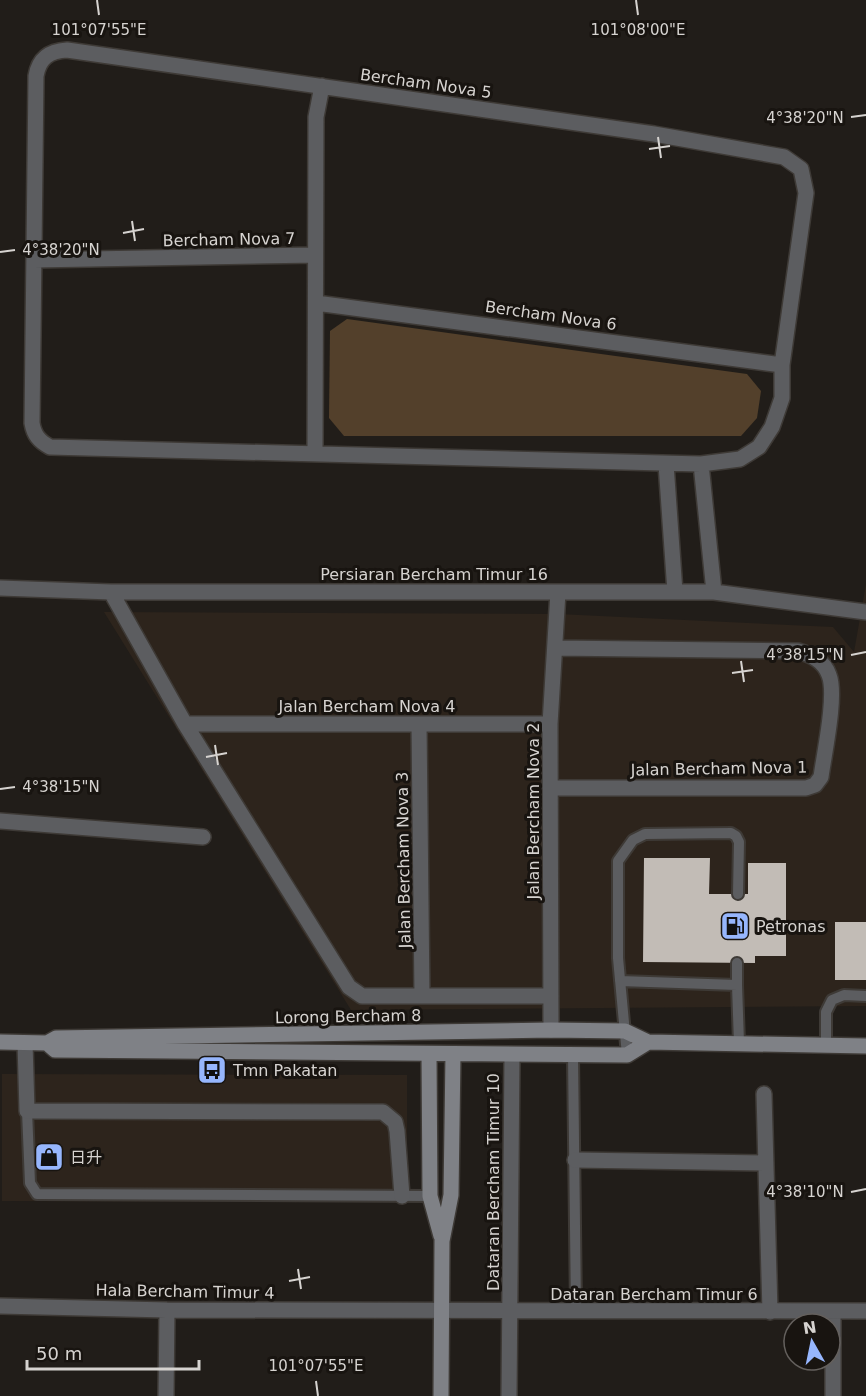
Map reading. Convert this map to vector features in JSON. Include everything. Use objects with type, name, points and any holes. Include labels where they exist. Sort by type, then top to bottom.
[{"type":"street","name":"Bercham Nova 5","points":[[34,260],[36,76],[43,57],[54,51],[67,50],[654,134],[784,157],[801,169],[806,193],[782,365]]},
{"type":"street","points":[[315,453],[316,117],[322,86]]},
{"type":"street","name":"Bercham Nova 7","points":[[34,260],[315,255]]},
{"type":"street","points":[[34,260],[32,423],[34,433],[40,442],[50,447],[701,464],[740,459],[759,447],[772,427],[782,398],[782,365]]},
{"type":"street","name":"Bercham Nova 6","points":[[315,303],[782,365]]},
{"type":"street","points":[[666,464],[675,592]]},
{"type":"street","points":[[701,464],[714,592]]},
{"type":"street","name":"Persiaran Bercham Timur 16","points":[[0,588],[111,592],[714,592],[866,612]]},
{"type":"street","points":[[111,592],[185,724],[349,987],[362,996],[551,996]]},
{"type":"street","name":"Jalan Bercham Nova 2","points":[[551,1030],[550,723],[558,592]]},
{"type":"street","name":"Jalan Bercham Nova 1","points":[[550,788],[806,788],[815,785],[821,777],[832,690],[830,676],[823,664],[811,654],[798,651],[555,648]]},
{"type":"street","name":"Jalan Bercham Nova 4","points":[[185,724],[550,723]]},
{"type":"street","name":"Jalan Bercham Nova 3","points":[[419,724],[422,996]]},
{"type":"street","points":[[0,821],[203,837]]},
{"type":"street","name":"Lorong Bercham 8","points":[[0,1042],[47,1042],[56,1038],[551,1030],[625,1032],[648,1042]]},
{"type":"street","points":[[442,1241],[430,1196],[429,1054],[448,1049],[484,1032]]},
{"type":"street","points":[[390,1033],[448,1049],[512,1055],[627,1055],[648,1042],[866,1046]]},
{"type":"street","points":[[25,1042],[27,1111],[383,1112],[395,1122],[402,1196]]},
{"type":"street","name":"Lorong Bercham 8","points":[[47,1042],[56,1050],[429,1054]]},
{"type":"street","points":[[441,1396],[442,1241],[451,1195],[448,1049]]},
{"type":"street","name":"Dataran Bercham Timur 10","points":[[509,1396],[512,1055]]},
{"type":"street","points":[[764,1094],[770,1312]]},
{"type":"street","points":[[575,1160],[766,1163]]},
{"type":"street","name":"Hala Bercham Timur 4","points":[[0,1306],[167,1310],[442,1309]]},
{"type":"street","name":"Dataran Bercham Timur 6","points":[[442,1309],[782,1312]]},
{"type":"street","points":[[166,1396],[167,1310]]},
{"type":"street","name":"Dataran Bercham Timur 6","points":[[833,1312],[866,1311]]},
{"type":"street","points":[[833,1372],[833,1396]]},
{"type":"lane","points":[[627,1055],[620,981],[616,873],[621,855],[633,840],[645,834],[658,832],[731,833],[739,842],[738,894]]},
{"type":"lane","points":[[737,963],[739,1044]]},
{"type":"lane","points":[[620,981],[737,985]]},
{"type":"lane","points":[[826,1046],[826,1012],[831,1000],[844,995],[866,996]]},
{"type":"lane","points":[[573,1055],[576,1311]]},
{"type":"lane","points":[[27,1111],[30,1183],[37,1194],[430,1196]]},
{"type":"shaded area","points":[[347,319],[747,374],[761,391],[757,418],[741,436],[344,436],[329,418],[330,331]]},
{"type":"shaded area","points":[[866,584],[866,1006],[351,1010],[104,612],[558,614],[833,627],[854,652]]},
{"type":"shaded area","points":[[2,1074],[407,1075],[407,1202],[2,1201]]},
{"type":"building","points":[[644,858],[710,858],[709,894],[748,894],[748,863],[786,863],[786,956],[755,956],[755,963],[643,962]]},
{"type":"building","points":[[835,922],[866,922],[866,980],[835,980]]},
{"type":"place","name":"Petronas","points":[[735,926]]},
{"type":"place","name":"Tmn Pakatan","points":[[212,1070]]},
{"type":"place","name":"日升","points":[[49,1157]]}]
